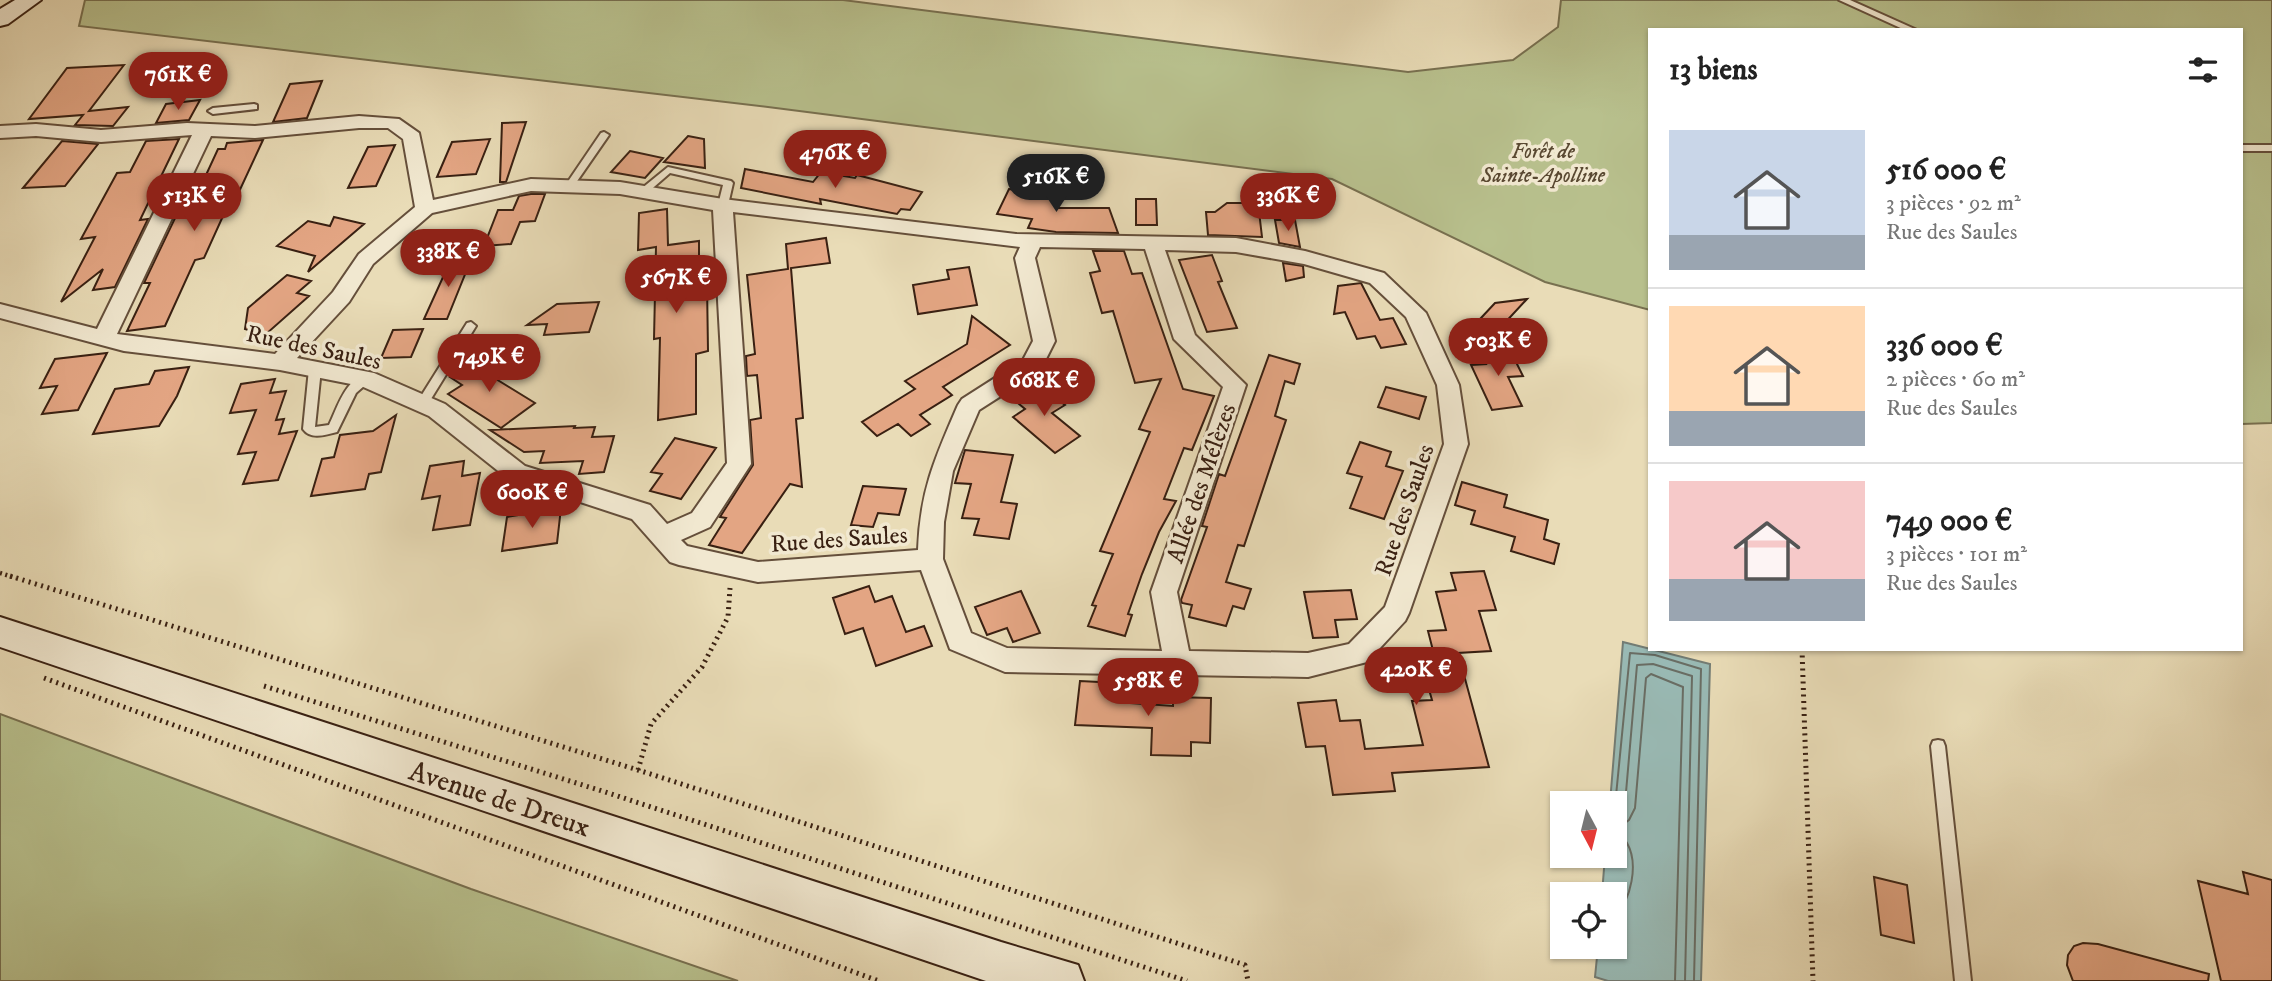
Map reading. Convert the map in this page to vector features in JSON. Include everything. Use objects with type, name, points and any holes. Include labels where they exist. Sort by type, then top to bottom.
[{"type":"main road","points":[[0,4],[7,0]]},
{"type":"main road","points":[[0,19],[30,0]]},
{"type":"main road","name":"Avenue de Dreux","points":[[0,632],[1001,964],[1062,981]]},
{"type":"main road","name":"Avenue de Dreux","points":[[1001,964],[1042,981]]},
{"type":"street","points":[[103,339],[208,120]]},
{"type":"street","points":[[0,132],[36,130],[101,136],[208,120],[255,132],[359,122],[393,123],[412,137],[425,209],[366,259],[341,297],[280,362]]},
{"type":"street","name":"Rue des Saules","points":[[0,311],[103,339],[280,362],[366,379],[437,410],[516,472],[641,512],[679,555],[758,572],[930,559],[960,641],[1005,660],[1308,665],[1357,654],[1396,613],[1456,444],[1448,385],[1415,313],[1377,278],[1305,258],[1236,245],[1033,241],[723,205],[644,191],[570,185],[531,185],[425,209]]},
{"type":"street","points":[[664,537],[701,520],[739,464],[723,205]]},
{"type":"street","points":[[930,559],[932,522],[941,471],[970,405],[1032,365],[1044,341],[1025,258],[1033,241]]},
{"type":"street","name":"Allée des Mélèzes","points":[[1153,244],[1185,339],[1235,385],[1164,592],[1178,662]]},
{"type":"lane","points":[[1843,0],[1908,28]]},
{"type":"lane","points":[[208,120],[254,107]]},
{"type":"lane","points":[[570,185],[604,135]]},
{"type":"lane","points":[[2243,148],[2272,148]]},
{"type":"lane","points":[[422,404],[471,326]]},
{"type":"lane","points":[[315,369],[309,429],[312,432],[333,429],[351,391],[366,379]]},
{"type":"lane","points":[[1938,746],[1963,981]]},
{"type":"path","points":[[638,770],[651,724],[702,667],[729,617],[732,567]]},
{"type":"path","points":[[0,572],[638,770],[1245,965],[1248,981]]},
{"type":"path","points":[[1802,651],[1813,981]]},
{"type":"path","points":[[39,677],[878,981]]},
{"type":"path","points":[[259,685],[602,791],[1187,981]]},
{"type":"green space","name":"Forêt de Sainte-Apolline","points":[[85,0],[843,0],[1408,72],[1513,60],[1558,27],[1561,0],[2272,0],[2272,423],[2243,424],[2243,28],[1648,28],[1648,309],[1545,282],[1332,179],[768,107],[79,26]]},
{"type":"green space","points":[[0,714],[471,889],[738,981],[0,981]]},
{"type":"water","points":[[1623,642],[1648,648],[1648,651],[1659,651],[1710,664],[1701,981],[1608,981],[1595,977],[1597,959],[1627,959],[1627,882],[1603,882],[1604,868],[1628,868],[1628,791],[1611,791]]},
{"type":"building","points":[[124,65],[89,111],[128,107],[113,126],[75,125],[83,115],[29,119],[67,68]]},
{"type":"building","points":[[322,81],[307,118],[273,122],[290,84]]},
{"type":"building","points":[[200,100],[189,120],[156,123],[166,104]]},
{"type":"building","points":[[526,122],[506,182],[500,182],[502,123]]},
{"type":"building","points":[[688,136],[704,139],[705,168],[664,162]]},
{"type":"building","points":[[179,139],[140,220],[148,219],[115,287],[93,290],[103,269],[61,302],[95,237],[81,239],[117,173],[130,172],[146,141]]},
{"type":"building","points":[[490,139],[476,174],[437,177],[452,142]]},
{"type":"building","points":[[263,140],[237,196],[236,204],[228,205],[204,258],[195,260],[165,326],[127,331],[150,283],[144,283],[176,216],[188,214],[218,149],[225,149],[227,143]]},
{"type":"building","points":[[62,141],[98,144],[65,186],[23,188]]},
{"type":"building","points":[[395,145],[376,186],[348,188],[368,147]]},
{"type":"building","points":[[630,151],[663,158],[645,178],[611,172]]},
{"type":"building","points":[[745,169],[813,182],[821,172],[855,178],[857,175],[922,192],[910,210],[901,209],[897,214],[820,199],[821,204],[741,188]]},
{"type":"building","points":[[1009,189],[1055,196],[1057,208],[1109,208],[1118,233],[1056,232],[1028,228],[1032,219],[997,214]]},
{"type":"building","points":[[545,194],[535,221],[520,222],[511,244],[484,246],[498,210],[513,210],[519,196]]},
{"type":"building","points":[[1136,199],[1156,199],[1157,225],[1136,225]]},
{"type":"building","points":[[1227,203],[1258,203],[1262,237],[1208,235],[1206,212],[1215,212]]},
{"type":"building","points":[[667,209],[668,245],[699,241],[699,285],[707,284],[708,351],[696,354],[696,414],[658,420],[660,338],[654,339],[656,247],[638,250],[639,213]]},
{"type":"building","points":[[334,217],[364,224],[308,272],[315,256],[277,246],[308,221],[330,226]]},
{"type":"building","points":[[1275,220],[1295,220],[1300,247],[1279,243]]},
{"type":"building","points":[[826,238],[830,263],[791,268],[803,418],[796,419],[802,487],[790,484],[742,553],[709,545],[726,518],[720,517],[753,465],[750,420],[761,418],[757,375],[747,376],[746,356],[755,354],[747,275],[788,269],[786,244]]},
{"type":"building","points":[[1093,251],[1124,251],[1132,274],[1142,273],[1183,389],[1214,396],[1192,450],[1184,448],[1164,499],[1176,501],[1159,532],[1142,574],[1128,614],[1132,615],[1125,636],[1088,626],[1096,606],[1092,605],[1113,554],[1100,551],[1150,432],[1139,429],[1161,379],[1135,383],[1113,311],[1102,313],[1090,273],[1100,271]]},
{"type":"building","points":[[453,255],[470,262],[447,319],[424,319]]},
{"type":"building","points":[[1212,255],[1222,281],[1218,282],[1237,328],[1207,332],[1179,260]]},
{"type":"building","points":[[1283,263],[1303,266],[1304,277],[1286,281]]},
{"type":"building","points":[[969,267],[977,305],[918,314],[913,285],[949,279],[947,270]]},
{"type":"building","points":[[287,275],[311,281],[297,293],[309,296],[265,335],[245,329],[248,308]]},
{"type":"building","points":[[1361,283],[1380,320],[1393,318],[1406,344],[1381,348],[1375,336],[1357,339],[1345,312],[1334,314],[1338,286]]},
{"type":"building","points":[[1527,299],[1501,327],[1481,318],[1495,303]]},
{"type":"building","points":[[599,302],[589,332],[544,335],[547,324],[527,325],[557,304]]},
{"type":"building","points":[[972,316],[1010,345],[943,387],[952,395],[920,415],[930,424],[911,436],[898,424],[877,436],[862,422],[915,389],[905,381],[967,344]]},
{"type":"building","points":[[423,329],[411,357],[381,358],[393,330]]},
{"type":"building","points":[[1509,348],[1523,376],[1508,377],[1522,406],[1492,410],[1471,365],[1486,364],[1480,351]]},
{"type":"building","points":[[107,353],[78,410],[42,414],[57,386],[40,388],[55,359]]},
{"type":"building","points":[[1269,355],[1300,364],[1294,384],[1285,381],[1275,416],[1286,420],[1244,546],[1238,545],[1226,582],[1251,589],[1244,609],[1233,606],[1226,626],[1189,617],[1192,605],[1182,603],[1181,600],[1207,527],[1202,526],[1219,474],[1225,476]]},
{"type":"building","points":[[476,360],[502,375],[496,379],[535,403],[501,428],[448,394],[462,385],[450,377]]},
{"type":"building","points":[[189,367],[177,396],[159,426],[93,434],[115,389],[149,384],[155,371]]},
{"type":"building","points":[[275,379],[270,393],[286,391],[276,420],[284,419],[279,434],[297,431],[278,480],[243,484],[256,452],[238,454],[256,410],[230,413],[241,384]]},
{"type":"building","points":[[1037,383],[1065,405],[1052,413],[1080,436],[1055,453],[1013,417],[1025,409],[1013,399]]},
{"type":"building","points":[[1386,387],[1426,397],[1419,419],[1378,407]]},
{"type":"building","points":[[396,415],[381,472],[369,474],[365,489],[311,496],[322,459],[334,457],[340,435],[373,431]]},
{"type":"building","points":[[575,426],[574,428],[595,427],[592,437],[614,436],[604,472],[579,474],[583,461],[540,463],[544,451],[524,452],[490,430]]},
{"type":"building","points":[[675,438],[716,448],[681,499],[650,491],[662,474],[651,472]]},
{"type":"building","points":[[1360,442],[1391,452],[1386,466],[1403,471],[1384,519],[1350,508],[1362,477],[1347,473]]},
{"type":"building","points":[[965,450],[1013,455],[1001,502],[1017,504],[1009,539],[974,535],[979,519],[962,518],[971,484],[955,483]]},
{"type":"building","points":[[464,461],[462,476],[480,473],[470,525],[433,530],[440,496],[422,499],[430,466]]},
{"type":"building","points":[[1462,482],[1507,495],[1504,507],[1548,520],[1544,539],[1559,544],[1554,564],[1511,551],[1515,537],[1471,524],[1475,511],[1455,505]]},
{"type":"building","points":[[863,486],[906,489],[899,515],[878,513],[873,527],[851,525]]},
{"type":"building","points":[[561,508],[557,543],[502,551],[507,517]]},
{"type":"building","points":[[1484,571],[1496,610],[1479,611],[1491,651],[1458,653],[1489,767],[1392,773],[1395,791],[1333,795],[1325,746],[1306,747],[1298,703],[1336,700],[1340,721],[1360,720],[1365,749],[1423,745],[1412,701],[1432,700],[1426,679],[1440,678],[1428,631],[1446,630],[1436,592],[1456,590],[1451,573]]},
{"type":"building","points":[[869,586],[875,602],[892,596],[906,632],[924,626],[932,646],[876,666],[863,628],[845,634],[833,598]]},
{"type":"building","points":[[1351,590],[1357,619],[1335,620],[1338,637],[1313,638],[1304,592]]},
{"type":"building","points":[[1021,591],[1040,633],[1013,642],[1007,628],[987,635],[975,607]]},
{"type":"building","points":[[1080,681],[1118,683],[1116,702],[1173,706],[1173,697],[1211,698],[1210,743],[1191,742],[1191,756],[1151,755],[1152,728],[1075,725]]},
{"type":"building","points":[[2243,872],[2272,880],[2272,981],[2221,981],[2198,881],[2248,894]]},
{"type":"building","points":[[1874,877],[1907,885],[1914,943],[1881,935]]},
{"type":"building","points":[[2083,943],[2098,944],[2209,974],[2208,981],[2073,981],[2067,965],[2068,955],[2074,946]]}]
